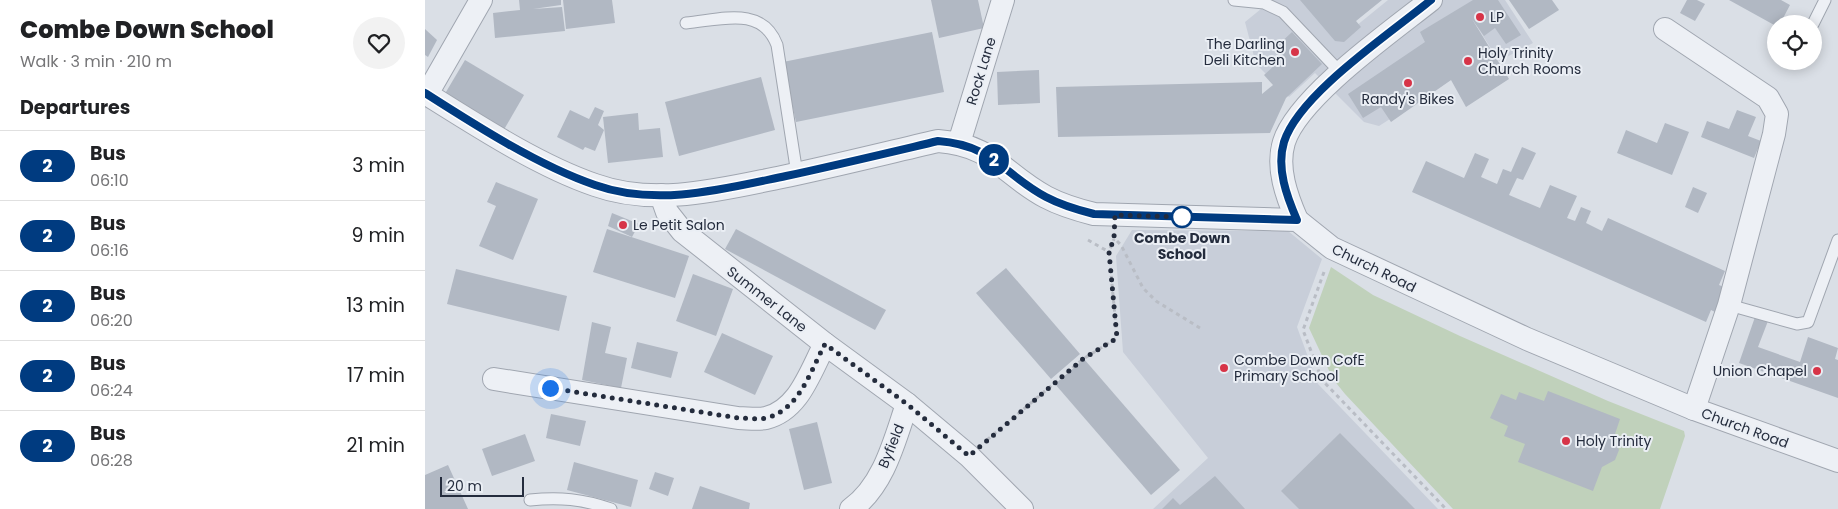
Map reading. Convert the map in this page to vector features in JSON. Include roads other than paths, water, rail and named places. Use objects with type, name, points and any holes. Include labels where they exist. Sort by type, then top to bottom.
[{"type":"street","points":[[481,0],[426,94],[476,125],[563,172],[596,186],[629,192],[684,195],[797,174],[938,141],[959,143],[983,152],[1046,197],[1072,208],[1094,214],[1297,220],[1285,193],[1282,164],[1283,143],[1305,107],[1341,73],[1431,0]]},
{"type":"street","name":"Rock Lane","points":[[959,143],[1003,0]]},
{"type":"street","points":[[1665,29],[1768,98],[1777,114],[1774,134],[1729,305],[1694,409]]},
{"type":"street","name":"Summer Lane","points":[[661,195],[667,212],[681,232],[825,344],[907,404],[969,456],[1022,509]]},
{"type":"street","name":"Church Road","points":[[1297,220],[1332,248],[1527,339],[1694,409],[1838,461]]},
{"type":"street","points":[[494,379],[738,418],[764,418],[786,411],[796,398],[825,344]]},
{"type":"street","name":"Byfield","points":[[851,509],[868,492],[885,466],[907,404]]},
{"type":"lane","points":[[1234,0],[1264,3],[1283,12],[1341,73]]},
{"type":"lane","points":[[1818,15],[1825,0]]},
{"type":"lane","points":[[686,23],[748,17],[758,21],[773,34],[777,45],[797,174]]},
{"type":"lane","points":[[1729,305],[1797,324],[1809,322],[1838,240]]},
{"type":"lane","points":[[530,500],[559,497],[592,502],[611,509]]},
{"type":"place","name":"LP","points":[[1480,17]]},
{"type":"place","name":"The Darling Deli Kitchen","points":[[1295,52]]},
{"type":"place","name":"Holy Trinity Church Rooms","points":[[1468,61]]},
{"type":"place","name":"Randy's Bikes","points":[[1408,83]]},
{"type":"place","name":"Combe Down School","points":[[1182,217]]},
{"type":"place","name":"Le Petit Salon","points":[[623,225]]},
{"type":"place","name":"Combe Down CofE Primary School","points":[[1224,368]]},
{"type":"place","name":"Union Chapel","points":[[1817,371]]},
{"type":"place","name":"Holy Trinity","points":[[1566,441]]}]
